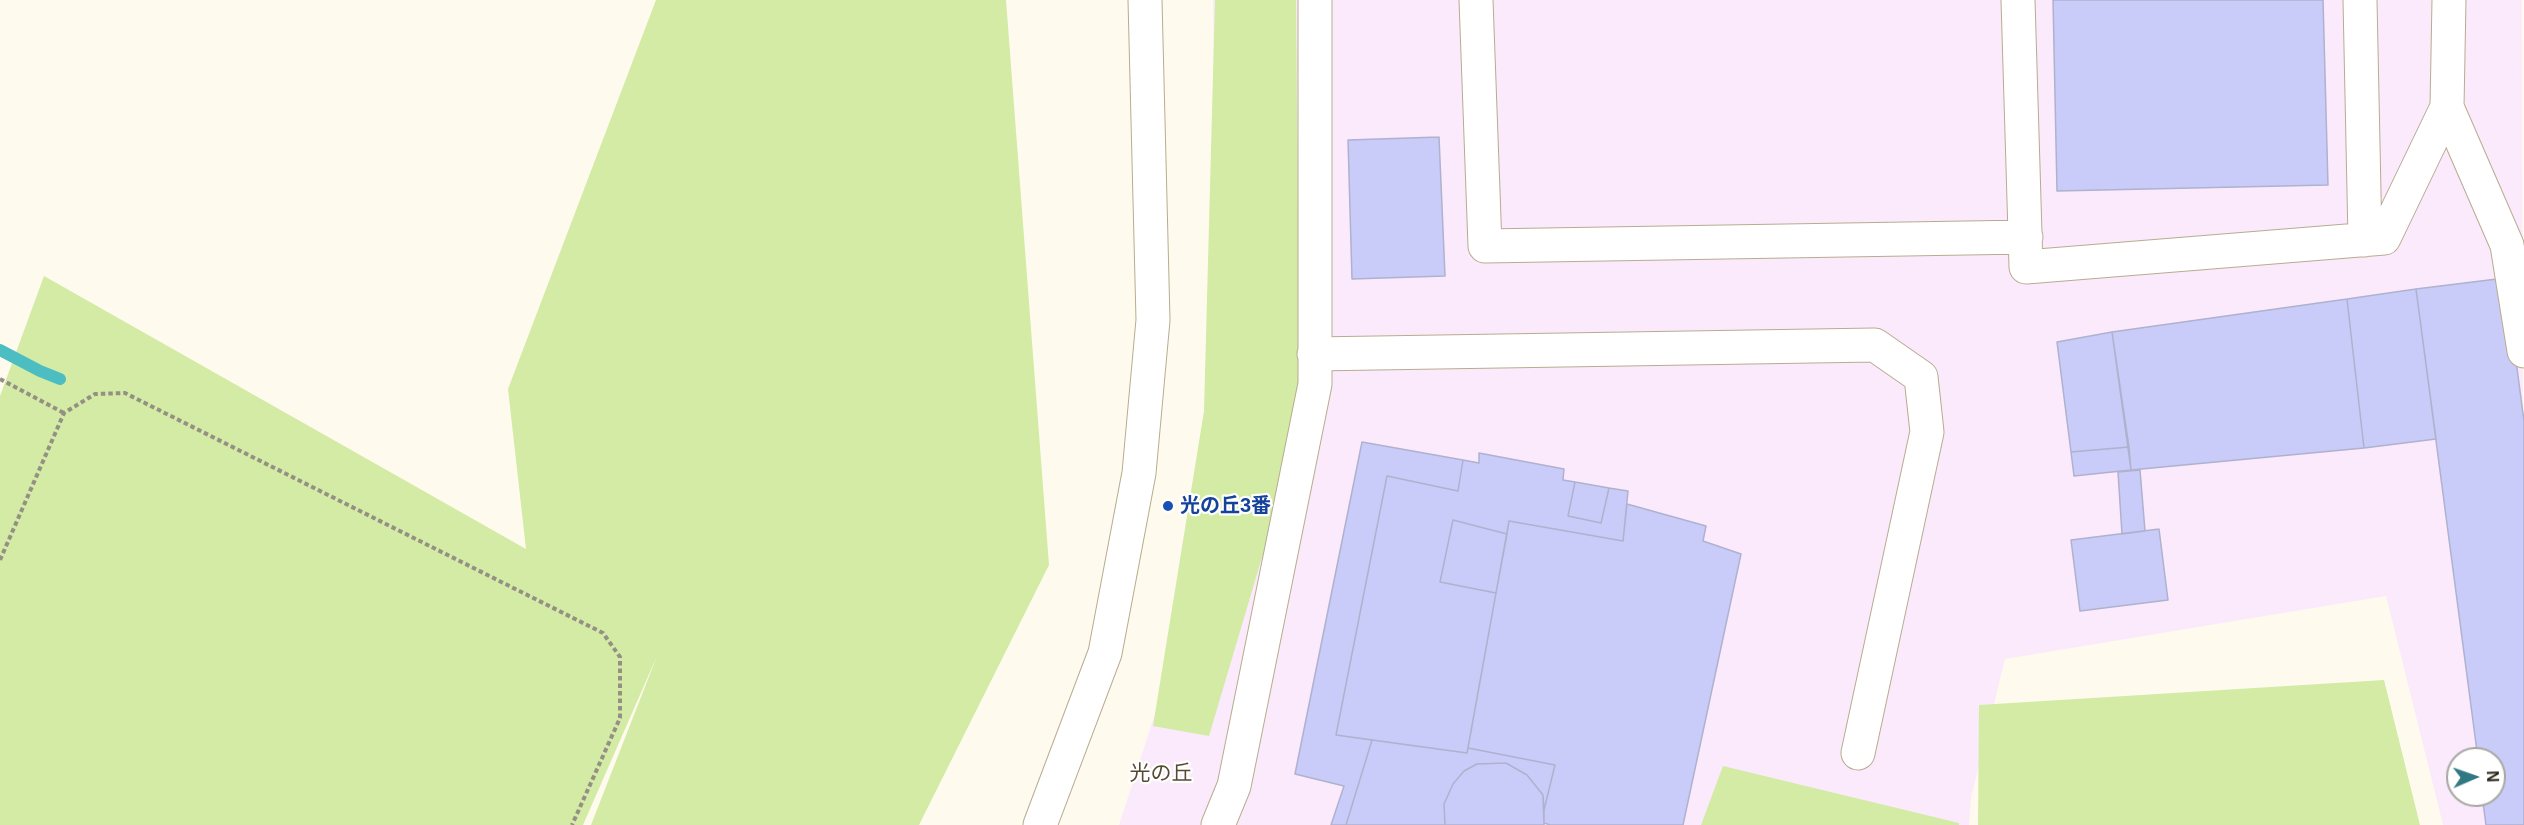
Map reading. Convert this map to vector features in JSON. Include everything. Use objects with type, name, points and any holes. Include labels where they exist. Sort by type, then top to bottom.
[{"type":"street","points":[[1040,825],[1105,653],[1139,473],[1153,320],[1145,0]]},
{"type":"street","points":[[1218,825],[1234,786],[1315,384],[1315,0]]},
{"type":"street","points":[[1476,0],[1485,246],[2026,237]]},
{"type":"street","points":[[2018,0],[2026,267],[2384,238],[2447,107]]},
{"type":"street","points":[[2360,0],[2365,240]]},
{"type":"street","points":[[2449,0],[2447,107],[2507,245],[2524,351]]},
{"type":"street","points":[[1314,354],[1875,345],[1921,377],[1927,432],[1858,753]]},
{"type":"path","points":[[0,380],[63,413]]},
{"type":"path","points":[[0,560],[63,413],[94,394],[125,393],[603,633],[620,657],[620,718],[572,825]]},
{"type":"shaded area","points":[[1213,0],[2522,0],[2524,825],[2443,825],[2386,596],[2005,659],[1971,798],[1969,825],[1119,825],[1184,624],[1218,425]]},
{"type":"green space","points":[[656,0],[1006,0],[1049,565],[919,825],[591,825],[657,656],[583,825],[0,825],[0,396],[44,276],[526,549],[508,389]]},
{"type":"green space","points":[[1215,0],[1296,0],[1300,429],[1209,736],[1153,726],[1204,411]]},
{"type":"green space","points":[[2384,680],[2420,825],[1978,825],[1979,705]]},
{"type":"green space","points":[[1723,766],[1959,823],[1959,825],[1701,825]]},
{"type":"building","points":[[2053,0],[2323,0],[2328,185],[2057,191]]},
{"type":"building","points":[[1439,137],[1445,276],[1352,279],[1348,140]]},
{"type":"building","points":[[2505,278],[2524,421],[2524,825],[2486,825],[2484,807],[2506,807],[2506,747],[2476,747],[2416,289]]},
{"type":"building","points":[[2416,289],[2436,439],[2364,448],[2347,299]]},
{"type":"building","points":[[2347,299],[2364,448],[2131,470],[2112,332]]},
{"type":"building","points":[[2112,332],[2129,447],[2071,452],[2057,342]]},
{"type":"building","points":[[1362,442],[1463,460],[1458,491],[1387,476],[1336,735],[1372,740],[1346,825],[1331,825],[1344,786],[1295,774]]},
{"type":"building","points":[[2129,447],[2131,470],[2074,476],[2071,452]]},
{"type":"building","points":[[1479,453],[1564,469],[1563,480],[1575,482],[1568,516],[1601,523],[1609,488],[1628,491],[1623,541],[1509,521],[1507,534],[1453,520],[1440,582],[1496,593],[1467,753],[1336,735],[1387,476],[1458,491],[1463,460],[1479,463]]},
{"type":"building","points":[[2140,470],[2145,531],[2122,534],[2118,472]]},
{"type":"building","points":[[1575,482],[1609,488],[1601,523],[1568,516]]},
{"type":"building","points":[[1627,504],[1706,526],[1703,541],[1741,554],[1683,825],[1550,825],[1544,823],[1544,810],[1555,765],[1468,748],[1509,521],[1623,541]]},
{"type":"building","points":[[1453,520],[1507,534],[1496,593],[1440,582]]},
{"type":"building","points":[[2159,529],[2168,600],[2080,611],[2071,540]]},
{"type":"building","points":[[1372,740],[1467,753],[1468,748],[1555,765],[1544,810],[1543,795],[1527,775],[1506,763],[1477,764],[1464,771],[1453,784],[1444,804],[1445,825],[1346,825]]},
{"type":"building","points":[[1506,763],[1527,775],[1543,795],[1544,825],[1445,825],[1444,804],[1453,784],[1464,771],[1477,764]]},
{"type":"waterway","points":[[0,350],[60,379]]},
{"type":"place","name":"光の丘3番","points":[[1168,506]]},
{"type":"district","name":"光の丘","points":[[1161,774]]}]
